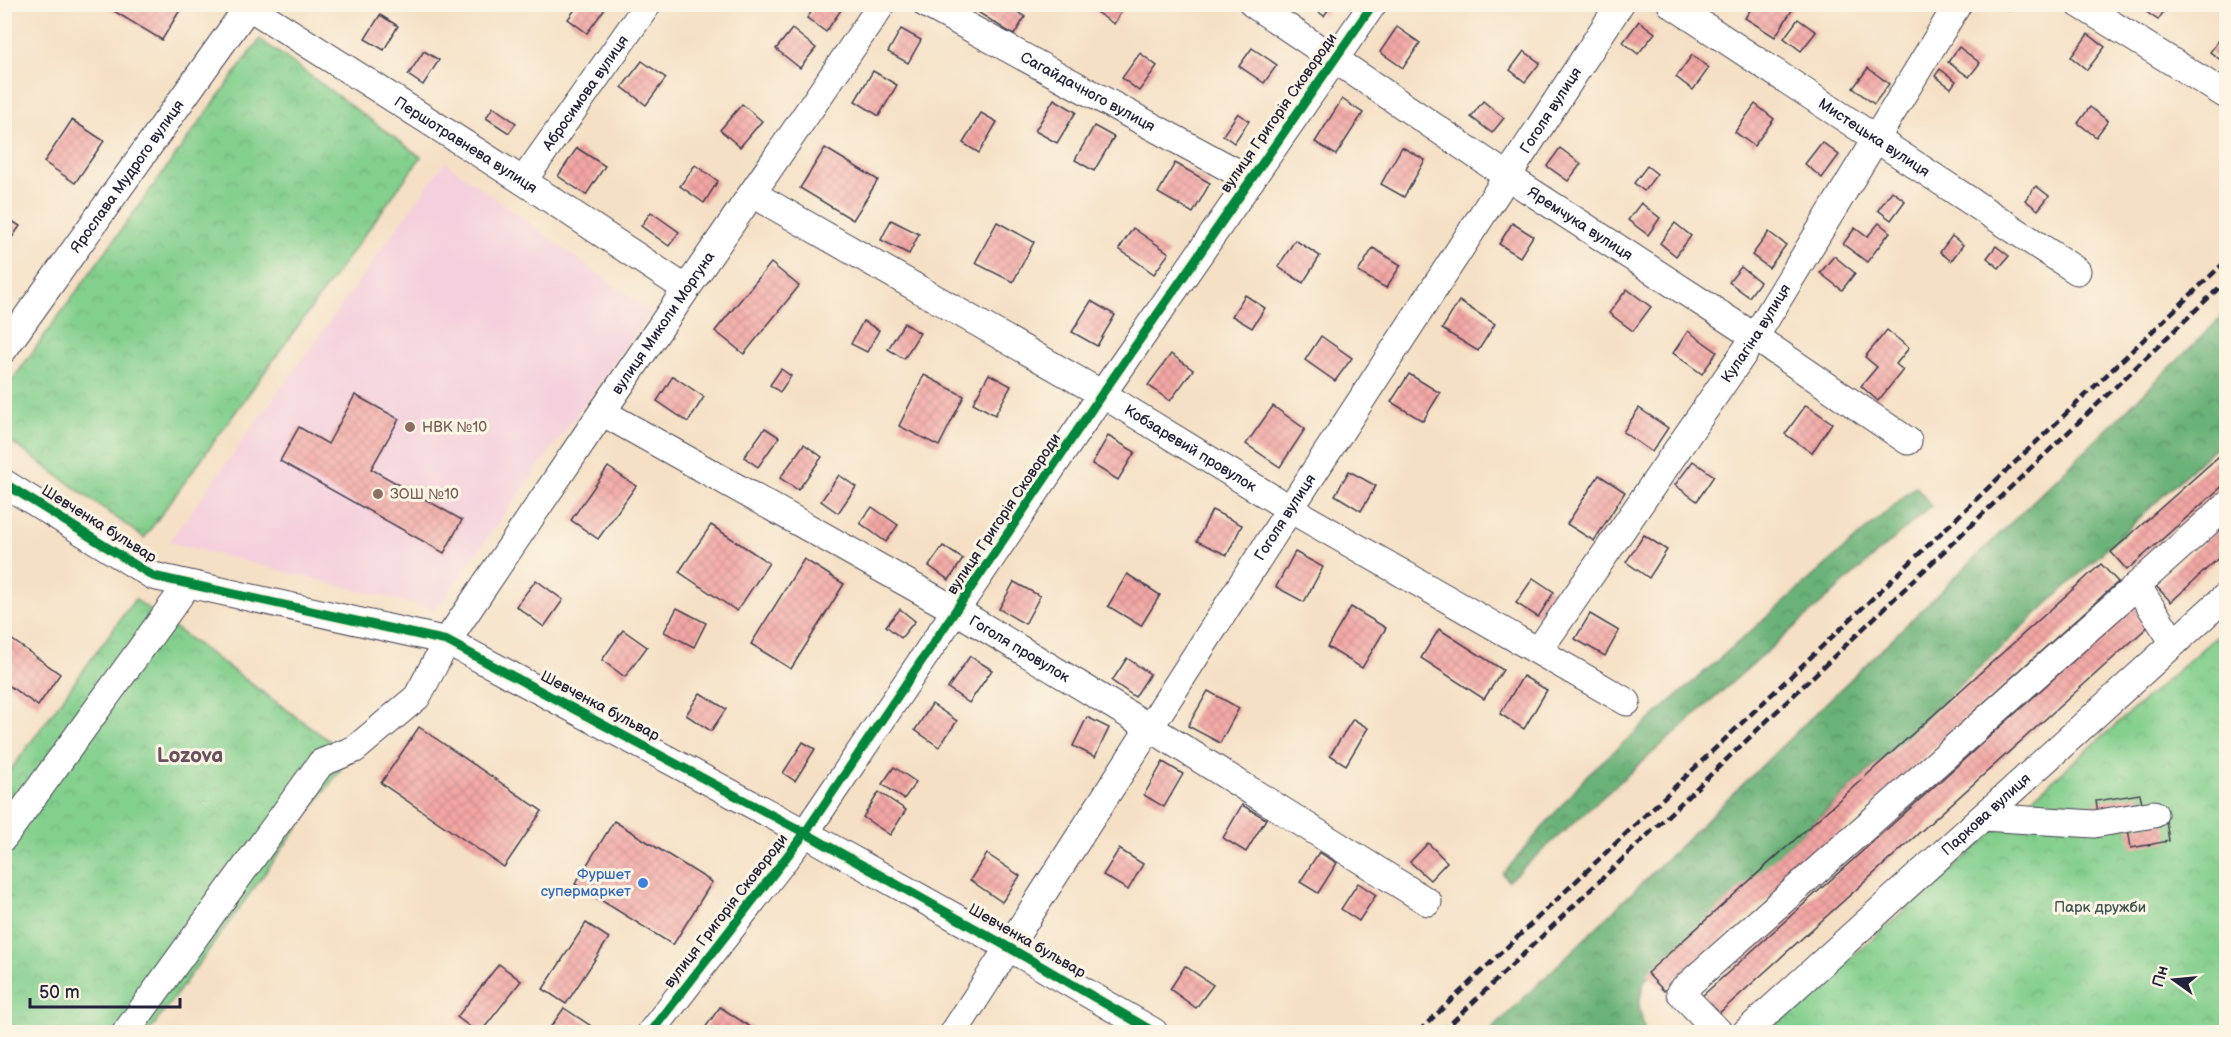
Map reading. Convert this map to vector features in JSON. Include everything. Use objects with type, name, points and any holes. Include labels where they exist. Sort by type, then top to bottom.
[{"type":"street","name":"Абросимова вулиця","points":[[523,181],[648,4]]},
{"type":"street","name":"вулиця Миколи Моргуна","points":[[126,1032],[321,763],[355,749],[417,697],[447,641],[882,4]]},
{"type":"street","name":"Сагайдачного вулиця","points":[[926,4],[1251,180]]},
{"type":"street","name":"Яремчука вулиця","points":[[1252,4],[1908,441]]},
{"type":"street","name":"вулиця Григорія Сковороди","points":[[651,1032],[805,833],[1102,394],[1372,4]]},
{"type":"street","name":"Гоголя вулиця","points":[[954,1032],[1290,509],[1620,4]]},
{"type":"street","name":"Мистецька вулиця","points":[[1671,4],[2077,271]]},
{"type":"street","name":"Кулагіна вулиця","points":[[1539,650],[1755,337],[1958,4]]},
{"type":"street","points":[[2079,4],[2226,95]]},
{"type":"street","name":"Першотравнева вулиця","points":[[248,5],[523,181],[686,289]]},
{"type":"street","name":"Ярослава Мудрого вулиця","points":[[4,349],[248,5]]},
{"type":"street","name":"Кобзаревий провулок","points":[[753,194],[1102,394],[1290,509],[1627,702]]},
{"type":"street","name":"Гоголя провулок","points":[[602,412],[957,611],[1428,902]]},
{"type":"street","name":"Шевченка бульвар","points":[[4,483],[153,576],[447,641],[805,833],[1154,1032]]},
{"type":"street","points":[[1719,1032],[1680,992],[2138,587],[2226,506]]},
{"type":"street","points":[[4,837],[188,584]]},
{"type":"street","points":[[2138,587],[2174,643]]},
{"type":"street","name":"Паркова вулиця","points":[[1746,1032],[2226,596]]},
{"type":"street","points":[[1983,817],[2094,824],[2154,814]]},
{"type":"shaded area","name":"НВК №10","points":[[445,162],[651,312],[435,610],[169,542]]},
{"type":"green space","points":[[260,39],[421,157],[144,538],[5,437],[5,390]]},
{"type":"green space","points":[[2226,313],[2226,437],[1644,981],[1639,1005],[1645,1032],[1489,1032]]},
{"type":"green space","points":[[1916,486],[1931,506],[1508,881],[1503,874],[1588,774]]},
{"type":"green space","points":[[135,599],[350,756],[149,1032],[5,1032],[5,778]]},
{"type":"green space","name":"Парк дружби","points":[[2226,628],[2226,1032],[1766,1032]]},
{"type":"building","points":[[579,4],[596,4],[604,10],[587,33],[568,19]]},
{"type":"building","points":[[817,4],[845,4],[826,32],[807,18]]},
{"type":"building","points":[[976,4],[1006,4],[1025,17],[1014,35],[973,9]]},
{"type":"building","points":[[1097,4],[1126,4],[1114,24],[1093,10]]},
{"type":"building","points":[[1308,4],[1332,4],[1324,16]]},
{"type":"building","points":[[1754,4],[1796,4],[1775,37],[1745,18]]},
{"type":"building","points":[[2002,4],[2014,4],[2009,10]]},
{"type":"building","points":[[2145,4],[2169,4],[2158,20],[2142,9]]},
{"type":"building","points":[[108,5],[183,5],[162,40],[107,7]]},
{"type":"building","points":[[380,15],[398,26],[384,50],[365,39]]},
{"type":"building","points":[[1798,19],[1816,32],[1801,51],[1784,38]]},
{"type":"building","points":[[1639,21],[1655,33],[1638,54],[1623,42]]},
{"type":"building","points":[[1397,27],[1420,43],[1403,68],[1380,52]]},
{"type":"building","points":[[792,29],[816,48],[800,68],[776,49]]},
{"type":"building","points":[[901,29],[921,40],[908,63],[888,52]]},
{"type":"building","points":[[2226,31],[2226,64],[2210,52]]},
{"type":"building","points":[[2088,34],[2105,47],[2087,70],[2071,57]]},
{"type":"building","points":[[1959,47],[1980,63],[1969,77],[1948,62]]},
{"type":"building","points":[[1252,48],[1277,65],[1264,83],[1239,66]]},
{"type":"building","points":[[424,51],[439,60],[423,85],[408,75]]},
{"type":"building","points":[[1524,51],[1540,63],[1525,82],[1510,70]]},
{"type":"building","points":[[1140,53],[1157,66],[1139,91],[1122,78]]},
{"type":"building","points":[[1692,55],[1709,68],[1693,90],[1676,77]]},
{"type":"building","points":[[642,61],[666,78],[646,105],[622,87]]},
{"type":"building","points":[[1868,68],[1889,84],[1874,104],[1853,88]]},
{"type":"building","points":[[1940,69],[1956,81],[1951,88],[1935,76]]},
{"type":"building","points":[[873,71],[897,85],[879,116],[855,101]]},
{"type":"building","points":[[1054,99],[1076,112],[1057,143],[1035,131]]},
{"type":"building","points":[[1342,99],[1363,113],[1336,155],[1315,142]]},
{"type":"building","points":[[1483,101],[1504,118],[1492,133],[1471,117]]},
{"type":"building","points":[[742,104],[762,121],[740,147],[720,130]]},
{"type":"building","points":[[1755,104],[1774,119],[1754,146],[1735,132]]},
{"type":"building","points":[[493,107],[516,123],[509,133],[486,118]]},
{"type":"building","points":[[2090,107],[2108,121],[2096,137],[2078,123]]},
{"type":"building","points":[[981,113],[997,122],[979,153],[963,143]]},
{"type":"building","points":[[1238,113],[1249,121],[1234,143],[1223,135]]},
{"type":"building","points":[[72,120],[104,141],[75,183],[44,162]]},
{"type":"building","points":[[1094,126],[1114,137],[1094,171],[1075,160]]},
{"type":"building","points":[[1822,142],[1839,155],[1822,178],[1805,164]]},
{"type":"building","points":[[1402,147],[1425,160],[1404,197],[1381,184]]},
{"type":"building","points":[[577,148],[605,166],[586,195],[558,176]]},
{"type":"building","points":[[825,148],[878,180],[853,220],[800,188]]},
{"type":"building","points":[[1560,148],[1581,164],[1568,181],[1547,166]]},
{"type":"building","points":[[1175,163],[1210,183],[1193,213],[1158,193]]},
{"type":"building","points":[[695,165],[718,181],[704,203],[680,186]]},
{"type":"building","points":[[1647,166],[1657,174],[1644,191],[1634,183]]},
{"type":"building","points":[[2036,186],[2049,196],[2038,210],[2025,200]]},
{"type":"building","points":[[1892,191],[1905,201],[1891,220],[1878,210]]},
{"type":"building","points":[[1641,203],[1660,218],[1648,235],[1628,220]]},
{"type":"building","points":[[651,212],[679,232],[669,246],[641,226]]},
{"type":"building","points":[[4,216],[20,226],[4,249]]},
{"type":"building","points":[[891,220],[919,234],[909,254],[881,240]]},
{"type":"building","points":[[997,222],[1034,242],[1013,282],[975,263]]},
{"type":"building","points":[[1512,223],[1533,236],[1520,257],[1499,244]]},
{"type":"building","points":[[1675,223],[1691,236],[1676,256],[1660,243]]},
{"type":"building","points":[[1879,223],[1890,232],[1867,262],[1843,244],[1855,228],[1867,237]]},
{"type":"building","points":[[1133,228],[1169,253],[1154,274],[1119,249]]},
{"type":"building","points":[[1769,232],[1786,245],[1769,268],[1752,255]]},
{"type":"building","points":[[1952,236],[1963,245],[1951,261],[1940,252]]},
{"type":"building","points":[[1295,240],[1320,256],[1303,283],[1278,267]]},
{"type":"building","points":[[1996,246],[2009,256],[1999,268],[1987,258]]},
{"type":"building","points":[[1373,248],[1401,265],[1386,288],[1358,272]]},
{"type":"building","points":[[1834,256],[1855,273],[1842,290],[1820,273]]},
{"type":"building","points":[[771,263],[799,286],[744,354],[715,331]]},
{"type":"building","points":[[1741,267],[1760,282],[1749,297],[1729,282]]},
{"type":"building","points":[[1627,289],[1651,307],[1633,331],[1609,313]]},
{"type":"building","points":[[1245,295],[1265,308],[1252,328],[1232,316]]},
{"type":"building","points":[[1091,301],[1115,315],[1097,346],[1072,332]]},
{"type":"building","points":[[1459,301],[1495,324],[1478,351],[1442,329]]},
{"type":"building","points":[[863,321],[879,330],[867,352],[851,344]]},
{"type":"building","points":[[904,323],[920,333],[904,359],[888,349]]},
{"type":"building","points":[[1887,330],[1909,348],[1896,364],[1903,370],[1878,401],[1861,386],[1877,367],[1865,357]]},
{"type":"building","points":[[1688,331],[1717,352],[1702,374],[1673,353]]},
{"type":"building","points":[[1321,336],[1352,358],[1335,381],[1305,360]]},
{"type":"building","points":[[1171,354],[1193,370],[1170,401],[1148,385]]},
{"type":"building","points":[[781,369],[791,376],[780,392],[770,385]]},
{"type":"building","points":[[989,374],[1011,386],[995,415],[973,403]]},
{"type":"building","points":[[1409,374],[1440,393],[1423,421],[1391,402]]},
{"type":"building","points":[[924,375],[964,396],[939,446],[899,426]]},
{"type":"building","points":[[673,376],[704,397],[688,422],[657,401]]},
{"type":"building","name":"ЗОШ №10","points":[[355,395],[399,419],[371,469],[462,520],[444,553],[280,461],[299,427],[328,444]]},
{"type":"building","points":[[1806,405],[1832,423],[1812,453],[1785,434]]},
{"type":"building","points":[[1273,406],[1305,429],[1280,467],[1246,444]]},
{"type":"building","points":[[1639,408],[1668,428],[1652,452],[1623,432]]},
{"type":"building","points":[[765,428],[779,437],[758,467],[744,457]]},
{"type":"building","points":[[1108,436],[1135,452],[1118,480],[1092,464]]},
{"type":"building","points":[[804,444],[822,457],[798,490],[780,478]]},
{"type":"building","points":[[2226,450],[2226,483],[2127,570],[2111,552]]},
{"type":"building","points":[[1693,461],[1714,476],[1697,501],[1675,485]]},
{"type":"building","points":[[608,467],[636,486],[598,539],[571,520]]},
{"type":"building","points":[[1349,471],[1376,486],[1361,511],[1335,495]]},
{"type":"building","points":[[839,475],[856,487],[838,513],[821,501]]},
{"type":"building","points":[[1599,475],[1625,492],[1594,541],[1567,524]]},
{"type":"building","points":[[872,507],[898,525],[886,542],[860,523]]},
{"type":"building","points":[[1212,510],[1242,525],[1227,555],[1197,541]]},
{"type":"building","points":[[2226,522],[2226,551],[2171,602],[2156,586]]},
{"type":"building","points":[[711,525],[769,563],[737,611],[679,572]]},
{"type":"building","points":[[1644,535],[1667,550],[1649,578],[1626,562]]},
{"type":"building","points":[[943,546],[963,559],[949,580],[929,566]]},
{"type":"building","points":[[1295,552],[1323,567],[1304,602],[1276,587]]},
{"type":"building","points":[[804,559],[844,584],[791,669],[751,644]]},
{"type":"building","points":[[2101,564],[2118,582],[1664,991],[1647,973]]},
{"type":"building","points":[[1127,574],[1160,595],[1141,626],[1108,606]]},
{"type":"building","points":[[1533,578],[1554,592],[1538,617],[1516,603]]},
{"type":"building","points":[[536,580],[563,600],[544,627],[516,606]]},
{"type":"building","points":[[1014,582],[1040,596],[1025,624],[999,609]]},
{"type":"building","points":[[2134,606],[2151,624],[1717,1015],[1701,997]]},
{"type":"building","points":[[1351,607],[1386,628],[1362,668],[1327,647]]},
{"type":"building","points":[[677,608],[706,623],[694,647],[664,632]]},
{"type":"building","points":[[900,609],[915,621],[901,638],[886,626]]},
{"type":"building","points":[[1590,614],[1619,631],[1605,656],[1575,639]]},
{"type":"building","points":[[1439,629],[1503,670],[1484,699],[1421,658]]},
{"type":"building","points":[[623,630],[647,647],[625,677],[602,660]]},
{"type":"building","points":[[4,634],[60,674],[38,706],[4,682]]},
{"type":"building","points":[[970,656],[992,670],[969,703],[948,688]]},
{"type":"building","points":[[1127,658],[1150,674],[1135,697],[1112,681]]},
{"type":"building","points":[[1523,676],[1547,690],[1524,729],[1500,714]]},
{"type":"building","points":[[1208,691],[1239,708],[1220,743],[1188,726]]},
{"type":"building","points":[[700,693],[726,709],[711,731],[686,715]]},
{"type":"building","points":[[932,704],[957,721],[939,747],[915,730]]},
{"type":"building","points":[[1087,717],[1109,728],[1095,757],[1073,746]]},
{"type":"building","points":[[1353,719],[1368,728],[1346,765],[1330,755]]},
{"type":"building","points":[[419,727],[542,811],[504,867],[381,783]]},
{"type":"building","points":[[803,742],[815,749],[795,781],[783,773]]},
{"type":"building","points":[[1163,762],[1183,774],[1164,807],[1144,795]]},
{"type":"building","points":[[894,767],[916,782],[904,799],[882,784]]},
{"type":"building","points":[[879,792],[906,810],[890,835],[863,817]]},
{"type":"building","points":[[2140,794],[2144,811],[2099,819],[2096,801]]},
{"type":"building","points":[[1242,805],[1266,819],[1246,852],[1223,838]]},
{"type":"building","name":"Фуршет супермаркет","points":[[614,821],[712,882],[673,945],[575,884]]},
{"type":"building","points":[[2166,821],[2169,841],[2131,848],[2128,828]]},
{"type":"building","points":[[1428,843],[1447,862],[1430,880],[1410,862]]},
{"type":"building","points":[[1119,849],[1143,864],[1128,890],[1103,875]]},
{"type":"building","points":[[1319,852],[1337,863],[1318,893],[1300,882]]},
{"type":"building","points":[[987,854],[1020,876],[1002,902],[970,880]]},
{"type":"building","points":[[1358,883],[1376,895],[1359,921],[1341,909]]},
{"type":"building","points":[[586,923],[609,938],[566,1004],[543,989]]},
{"type":"building","points":[[499,964],[521,981],[481,1032],[477,1032],[457,1017]]},
{"type":"building","points":[[1185,966],[1213,985],[1196,1008],[1170,989]]},
{"type":"building","points":[[720,1007],[758,1032],[702,1032]]},
{"type":"building","points":[[564,1008],[600,1032],[547,1032]]},
{"type":"railway","points":[[1418,1032],[2226,261]]},
{"type":"railway","points":[[1442,1032],[2226,281]]},
{"type":"cycle path","points":[[651,1032],[805,833],[1102,394],[1373,4]]},
{"type":"cycle path","points":[[4,483],[153,576],[447,641],[805,833],[1154,1032]]},
{"type":"place","name":"НВК №10","points":[[410,427]]},
{"type":"place","name":"ЗОШ №10","points":[[378,494]]},
{"type":"place","name":"Фуршет супермаркет","points":[[643,883]]},
{"type":"district","name":"Lozova","points":[[190,755]]}]
